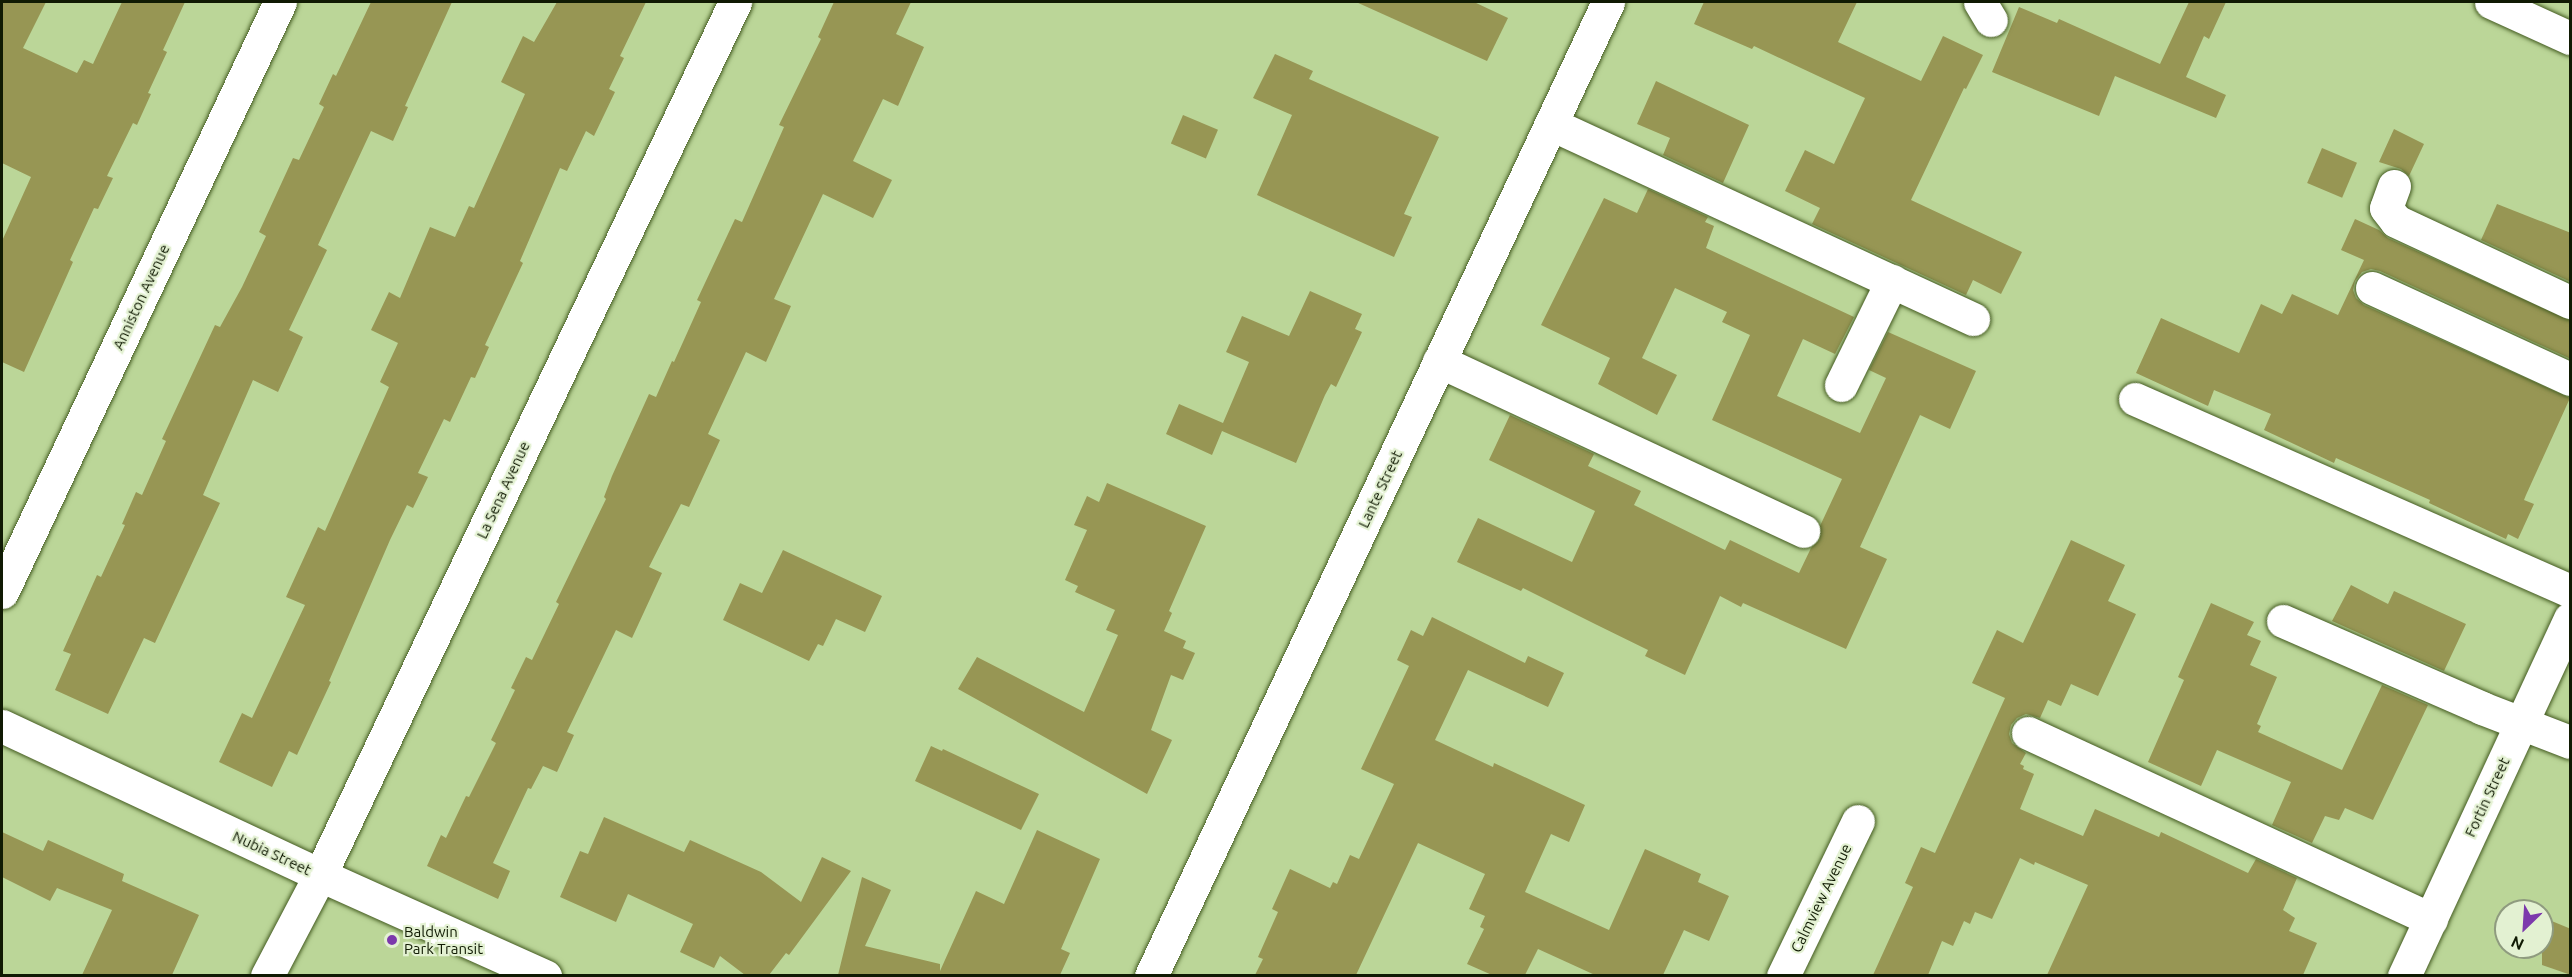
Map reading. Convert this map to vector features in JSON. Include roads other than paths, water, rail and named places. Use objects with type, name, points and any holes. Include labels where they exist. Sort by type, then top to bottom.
[{"type":"street","name":"Anniston Avenue","points":[[2,592],[280,2]]},
{"type":"street","name":"La Sena Avenue","points":[[267,975],[320,875],[735,2]]},
{"type":"street","name":"Lante Street","points":[[1151,975],[1608,2]]},
{"type":"street","points":[[2492,2],[2571,38]]},
{"type":"street","points":[[1551,124],[1973,319]]},
{"type":"street","points":[[2394,186],[2386,208],[2396,221],[2571,302]]},
{"type":"street","points":[[1841,385],[1892,281]]},
{"type":"street","points":[[2372,288],[2571,379]]},
{"type":"street","points":[[1439,361],[1803,531]]},
{"type":"street","points":[[2135,399],[2571,591]]},
{"type":"street","name":"Fortin Street","points":[[2404,975],[2571,619]]},
{"type":"street","points":[[2283,621],[2482,708],[2571,742]]},
{"type":"street","name":"Nubia Street","points":[[2,726],[320,875],[545,975]]},
{"type":"street","points":[[2028,733],[2431,919]]},
{"type":"street","name":"Calmview Avenue","points":[[1784,975],[1858,820]]},
{"type":"place","name":"Baldwin Park Transit","points":[[392,940]]}]
